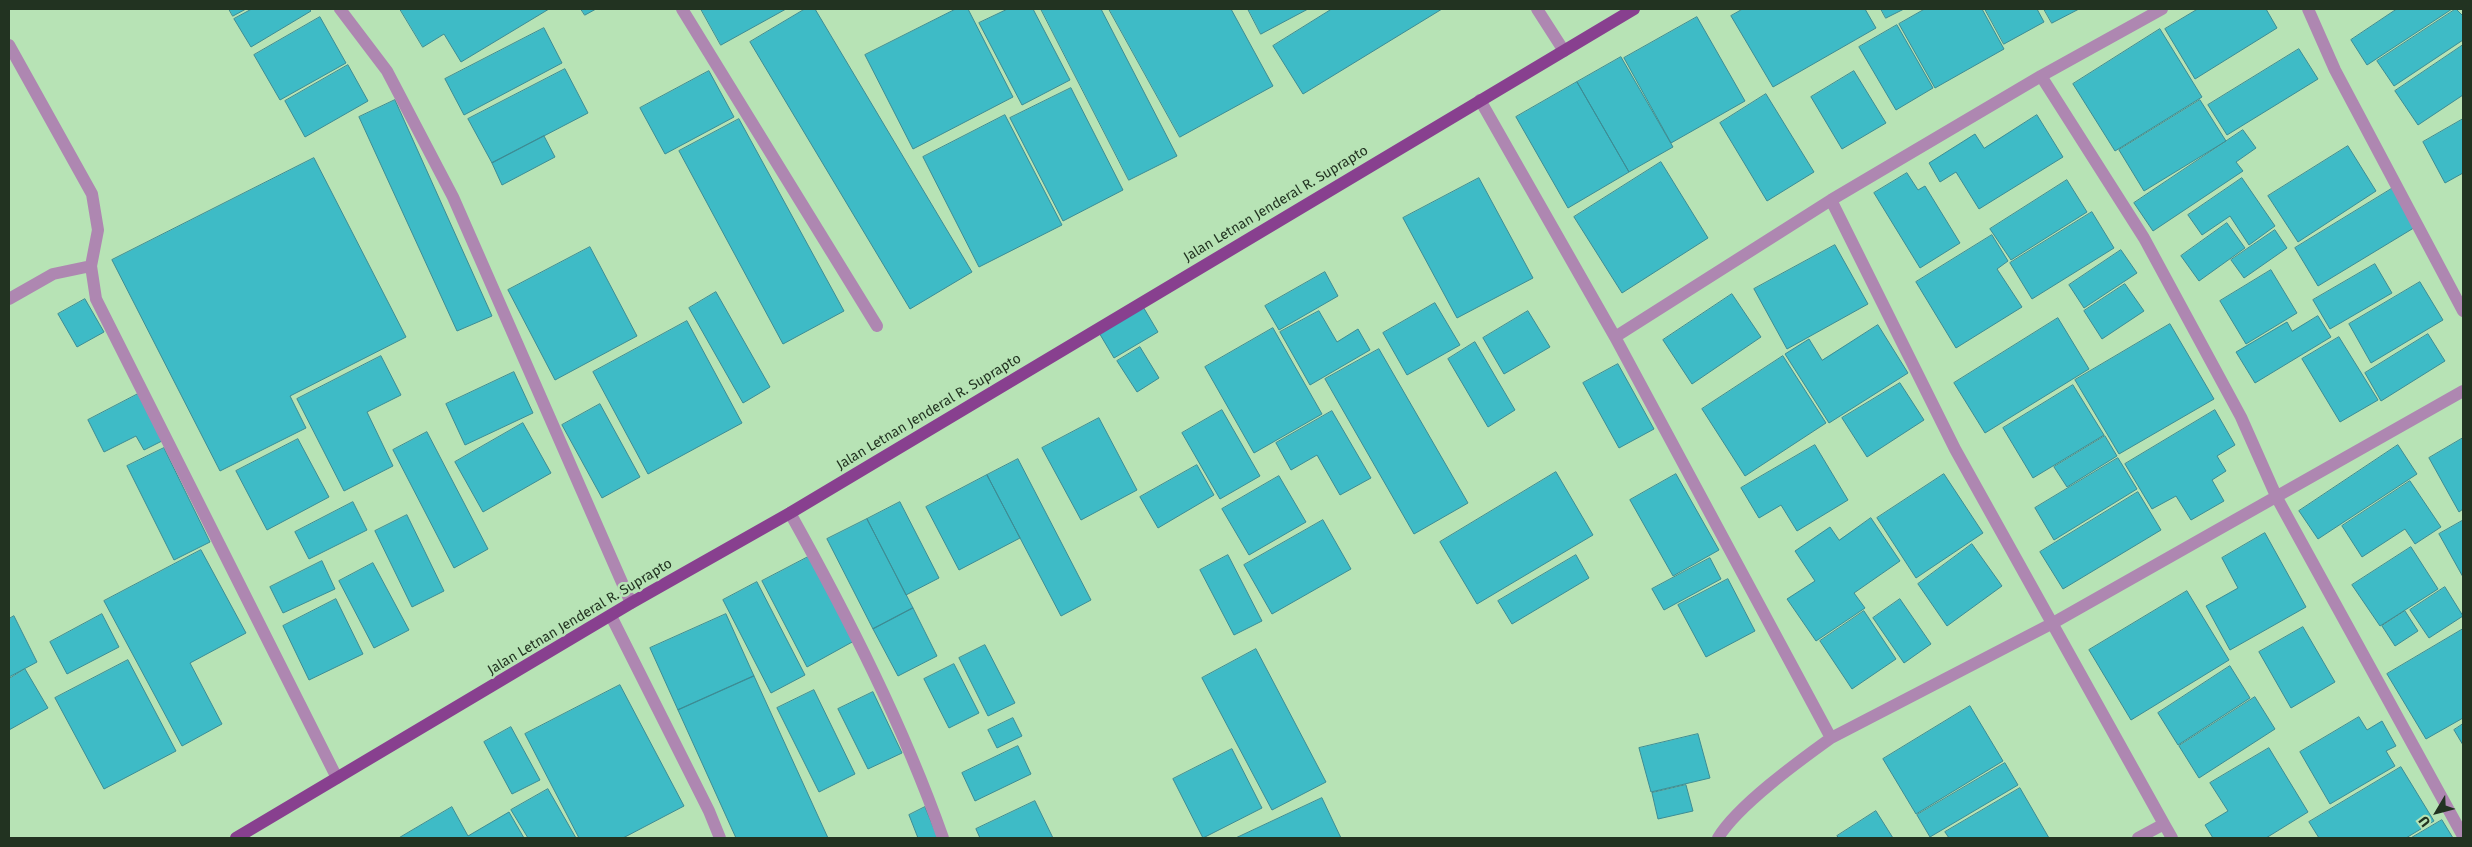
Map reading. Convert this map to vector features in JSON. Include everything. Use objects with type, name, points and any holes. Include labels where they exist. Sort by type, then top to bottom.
[{"type":"main road","name":"Jalan Letnan Jenderal R. Suprapto","points":[[236,838],[632,603],[790,513],[1634,9]]},
{"type":"street","points":[[340,9],[387,72],[453,197],[632,603]]},
{"type":"street","points":[[682,9],[877,326]]},
{"type":"street","points":[[1538,9],[1564,51]]},
{"type":"street","points":[[1615,337],[1831,200],[2041,76],[2162,9]]},
{"type":"street","points":[[2308,9],[2335,70],[2463,310]]},
{"type":"street","points":[[9,45],[92,194],[98,230],[91,266],[96,299],[337,778]]},
{"type":"street","points":[[2041,76],[2144,238],[2241,417],[2277,498],[2463,836]]},
{"type":"street","points":[[1480,100],[1615,337],[1831,738]]},
{"type":"street","points":[[1831,200],[1955,449],[2172,838]]},
{"type":"street","points":[[9,299],[53,274],[91,266]]},
{"type":"street","points":[[1718,838],[1729,821],[1803,758],[1831,738],[2052,623],[2277,498],[2463,391]]},
{"type":"street","points":[[790,513],[869,659],[933,809],[943,838]]},
{"type":"street","points":[[611,616],[709,811],[720,838]]},
{"type":"street","points":[[2138,838],[2164,824]]},
{"type":"building","points":[[229,9],[246,9],[233,16]]},
{"type":"building","points":[[252,9],[309,9],[311,11],[251,47],[234,19]]},
{"type":"building","points":[[400,9],[549,9],[461,62],[444,34],[423,47]]},
{"type":"building","points":[[581,9],[596,9],[585,15]]},
{"type":"building","points":[[701,9],[786,9],[721,45]]},
{"type":"building","points":[[805,9],[815,9],[972,272],[910,309],[750,42]]},
{"type":"building","points":[[956,9],[968,9],[1013,97],[913,149],[865,55]]},
{"type":"building","points":[[1008,9],[1033,9],[1070,80],[1022,105],[979,23]]},
{"type":"building","points":[[1041,9],[1101,9],[1177,156],[1129,180]]},
{"type":"building","points":[[1109,9],[1231,9],[1273,86],[1180,137]]},
{"type":"building","points":[[1248,9],[1308,9],[1261,34]]},
{"type":"building","points":[[1332,9],[1442,9],[1303,94],[1273,46]]},
{"type":"building","points":[[1743,9],[1865,9],[1876,28],[1773,87],[1731,16]]},
{"type":"building","points":[[1881,9],[1904,9],[1886,18]]},
{"type":"building","points":[[1925,9],[1982,9],[2004,49],[1935,88],[1899,24]]},
{"type":"building","points":[[1985,9],[2037,9],[2044,22],[2004,44]]},
{"type":"building","points":[[2044,9],[2079,9],[2052,23]]},
{"type":"building","points":[[2198,9],[2266,9],[2277,28],[2195,79],[2165,29]]},
{"type":"building","points":[[2397,9],[2452,9],[2367,65],[2351,40]]},
{"type":"building","points":[[2456,9],[2463,16],[2463,40],[2394,86],[2377,61]]},
{"type":"building","points":[[320,17],[346,63],[280,100],[254,55]]},
{"type":"building","points":[[1697,17],[1745,101],[1671,143],[1624,58]]},
{"type":"building","points":[[1897,25],[1933,88],[1896,110],[1859,47]]},
{"type":"building","points":[[544,28],[562,63],[464,115],[445,79]]},
{"type":"building","points":[[2160,29],[2202,97],[2115,151],[2073,84]]},
{"type":"building","points":[[2463,45],[2463,95],[2418,125],[2395,91]]},
{"type":"building","points":[[2299,49],[2318,79],[2227,135],[2208,105]]},
{"type":"building","points":[[1621,57],[1673,147],[1629,172],[1577,82]]},
{"type":"building","points":[[348,65],[368,101],[305,137],[285,101]]},
{"type":"building","points":[[565,69],[588,113],[492,163],[468,119]]},
{"type":"building","points":[[709,71],[734,117],[665,154],[640,108]]},
{"type":"building","points":[[1854,71],[1886,123],[1842,149],[1811,97]]},
{"type":"building","points":[[1577,82],[1629,172],[1568,208],[1516,117]]},
{"type":"building","points":[[1071,88],[1123,190],[1063,221],[1010,118]]},
{"type":"building","points":[[1766,94],[1814,172],[1767,201],[1720,123]]},
{"type":"building","points":[[395,100],[492,316],[457,331],[359,117]]},
{"type":"building","points":[[2200,100],[2226,141],[2144,191],[2119,150]]},
{"type":"building","points":[[1005,115],[1062,225],[979,267],[923,157]]},
{"type":"building","points":[[2037,115],[2063,157],[1979,209],[1956,172],[1940,182],[1929,163],[1975,134],[1984,148]]},
{"type":"building","points":[[739,119],[844,311],[783,344],[679,151]]},
{"type":"building","points":[[2463,119],[2463,173],[2445,183],[2423,142]]},
{"type":"building","points":[[2243,130],[2256,148],[2236,162],[2243,171],[2153,231],[2134,203]]},
{"type":"building","points":[[544,136],[555,157],[502,185],[492,163]]},
{"type":"building","points":[[2348,146],[2376,191],[2298,242],[2268,196]]},
{"type":"building","points":[[314,158],[406,337],[290,396],[306,428],[220,471],[112,260]]},
{"type":"building","points":[[1661,162],[1708,238],[1622,293],[1574,217]]},
{"type":"building","points":[[1907,173],[1918,190],[1925,186],[1960,243],[1920,268],[1874,193]]},
{"type":"building","points":[[1479,178],[1533,278],[1457,318],[1403,218]]},
{"type":"building","points":[[2242,178],[2275,226],[2249,245],[2230,216],[2202,235],[2188,215]]},
{"type":"building","points":[[2067,180],[2087,212],[2011,260],[1990,229]]},
{"type":"building","points":[[2393,188],[2417,226],[2318,286],[2295,248]]},
{"type":"building","points":[[2092,212],[2114,248],[2032,299],[2010,263]]},
{"type":"building","points":[[2227,223],[2245,248],[2199,281],[2181,256]]},
{"type":"building","points":[[2275,230],[2287,248],[2244,278],[2231,260]]},
{"type":"building","points":[[1992,235],[2008,261],[1997,269],[2022,307],[1956,348],[1916,282]]},
{"type":"building","points":[[1835,245],[1868,304],[1787,349],[1754,289]]},
{"type":"building","points":[[590,247],[637,336],[555,380],[508,290]]},
{"type":"building","points":[[2121,250],[2137,273],[2084,308],[2069,285]]},
{"type":"building","points":[[2375,264],[2392,293],[2330,329],[2313,300]]},
{"type":"building","points":[[2271,270],[2297,313],[2246,344],[2220,301]]},
{"type":"building","points":[[1325,272],[1338,296],[1279,330],[1265,306]]},
{"type":"building","points":[[2420,282],[2443,320],[2371,363],[2349,324]]},
{"type":"building","points":[[2125,284],[2144,311],[2102,339],[2084,311]]},
{"type":"building","points":[[716,292],[770,387],[743,403],[689,308]]},
{"type":"building","points":[[1732,294],[1761,337],[1692,384],[1663,340]]},
{"type":"building","points":[[85,299],[104,332],[77,347],[58,314]]},
{"type":"building","points":[[1435,303],[1460,345],[1407,375],[1383,333]]},
{"type":"building","points":[[1142,305],[1158,332],[1114,358],[1098,331]]},
{"type":"building","points":[[1319,311],[1337,342],[1358,329],[1370,350],[1310,385],[1280,332]]},
{"type":"building","points":[[1528,311],[1550,347],[1504,374],[1483,338]]},
{"type":"building","points":[[2318,316],[2331,337],[2255,383],[2236,352],[2287,322],[2292,331]]},
{"type":"building","points":[[2058,318],[2089,369],[1985,433],[1954,383]]},
{"type":"building","points":[[687,321],[742,423],[648,474],[593,372]]},
{"type":"building","points":[[2170,324],[2214,399],[2119,454],[2075,380]]},
{"type":"building","points":[[1878,325],[1908,373],[1829,423],[1785,354],[1809,339],[1822,360]]},
{"type":"building","points":[[1273,328],[1322,414],[1254,453],[1205,367]]},
{"type":"building","points":[[2428,334],[2445,361],[2381,401],[2365,373]]},
{"type":"building","points":[[2339,337],[2378,400],[2340,422],[2302,359]]},
{"type":"building","points":[[1475,342],[1515,410],[1488,427],[1448,359]]},
{"type":"building","points":[[1140,347],[1159,378],[1137,392],[1117,361]]},
{"type":"building","points":[[1379,349],[1468,503],[1414,534],[1325,379]]},
{"type":"building","points":[[381,356],[401,395],[367,412],[393,466],[344,491],[297,399]]},
{"type":"building","points":[[1783,356],[1826,423],[1745,476],[1702,409]]},
{"type":"building","points":[[1618,364],[1654,429],[1619,448],[1583,383]]},
{"type":"building","points":[[514,372],[533,413],[465,445],[446,404]]},
{"type":"building","points":[[1900,383],[1924,420],[1867,457],[1842,418]]},
{"type":"building","points":[[2073,385],[2104,435],[2033,478],[2003,428]]},
{"type":"building","points":[[138,394],[162,441],[144,450],[136,436],[104,452],[88,420]]},
{"type":"building","points":[[600,404],[640,477],[602,498],[562,425]]},
{"type":"building","points":[[1222,410],[1260,476],[1220,499],[1182,433]]},
{"type":"building","points":[[2215,410],[2235,445],[2217,456],[2226,471],[2212,480],[2224,501],[2191,520],[2176,496],[2152,509],[2125,464]]},
{"type":"building","points":[[1332,411],[1371,478],[1340,495],[1317,455],[1291,470],[1276,443]]},
{"type":"building","points":[[1099,418],[1137,490],[1081,520],[1042,448]]},
{"type":"building","points":[[523,423],[551,473],[483,512],[455,462]]},
{"type":"building","points":[[427,432],[488,549],[454,568],[393,450]]},
{"type":"building","points":[[2105,436],[2117,456],[2067,487],[2054,467]]},
{"type":"building","points":[[2463,438],[2463,509],[2459,512],[2429,458]]},
{"type":"building","points":[[298,439],[329,497],[267,530],[236,471]]},
{"type":"building","points":[[1815,445],[1848,500],[1797,531],[1781,505],[1759,518],[1741,488]]},
{"type":"building","points":[[2398,445],[2417,474],[2318,539],[2299,511]]},
{"type":"building","points":[[164,448],[210,542],[174,560],[127,466]]},
{"type":"building","points":[[2118,458],[2137,489],[2054,540],[2035,508]]},
{"type":"building","points":[[1018,459],[1091,600],[1061,616],[987,475]]},
{"type":"building","points":[[1197,465],[1214,495],[1158,528],[1140,497]]},
{"type":"building","points":[[1556,472],[1593,535],[1477,604],[1440,542]]},
{"type":"building","points":[[1676,474],[1719,550],[1673,576],[1630,500]]},
{"type":"building","points":[[1944,474],[1983,533],[1916,578],[1877,518]]},
{"type":"building","points":[[987,475],[1020,538],[959,570],[926,507]]},
{"type":"building","points":[[1279,476],[1306,522],[1249,555],[1222,509]]},
{"type":"building","points":[[2410,481],[2441,527],[2415,544],[2405,529],[2362,557],[2342,526]]},
{"type":"building","points":[[2138,492],[2161,530],[2063,589],[2040,552]]},
{"type":"building","points":[[353,502],[367,530],[309,559],[295,532]]},
{"type":"building","points":[[900,502],[939,578],[906,595],[867,519]]},
{"type":"building","points":[[407,515],[444,591],[412,607],[375,531]]},
{"type":"building","points":[[1871,518],[1900,561],[1854,593],[1865,608],[1816,641],[1787,599],[1815,581],[1795,551],[1830,527],[1839,540]]},
{"type":"building","points":[[867,519],[913,608],[873,629],[827,539]]},
{"type":"building","points":[[1323,520],[1351,569],[1272,614],[1244,565]]},
{"type":"building","points":[[2462,521],[2463,523],[2463,577],[2439,534]]},
{"type":"building","points":[[2265,533],[2306,607],[2230,650],[2206,606],[2238,588],[2222,558]]},
{"type":"building","points":[[1972,544],[2002,586],[1947,626],[1918,584]]},
{"type":"building","points":[[2411,547],[2438,589],[2380,626],[2352,585]]},
{"type":"building","points":[[201,550],[246,633],[190,663],[222,724],[182,746],[104,601]]},
{"type":"building","points":[[1228,555],[1262,621],[1234,635],[1200,570]]},
{"type":"building","points":[[1576,555],[1589,578],[1512,624],[1498,601]]},
{"type":"building","points":[[810,556],[854,641],[807,667],[762,581]]},
{"type":"building","points":[[1710,558],[1721,579],[1664,610],[1652,589]]},
{"type":"building","points":[[322,561],[335,589],[283,613],[270,587]]},
{"type":"building","points":[[373,563],[409,630],[374,648],[339,581]]},
{"type":"building","points":[[1728,579],[1755,631],[1706,657],[1678,605]]},
{"type":"building","points":[[757,582],[805,675],[771,693],[723,600]]},
{"type":"building","points":[[2445,587],[2463,616],[2429,638],[2410,610]]},
{"type":"building","points":[[2187,591],[2229,660],[2131,720],[2089,650]]},
{"type":"building","points":[[336,599],[363,654],[309,680],[283,626]]},
{"type":"building","points":[[1900,599],[1931,644],[1904,663],[1873,618]]},
{"type":"building","points":[[913,608],[937,656],[898,676],[873,629]]},
{"type":"building","points":[[1864,611],[1896,659],[1852,689],[1820,641]]},
{"type":"building","points":[[2405,611],[2418,631],[2395,646],[2382,626]]},
{"type":"building","points":[[102,614],[119,647],[67,674],[50,642]]},
{"type":"building","points":[[726,614],[754,676],[678,710],[650,648]]},
{"type":"building","points":[[14,616],[37,662],[9,677],[9,619]]},
{"type":"building","points":[[2303,627],[2335,682],[2291,708],[2259,652]]},
{"type":"building","points":[[2463,629],[2463,718],[2426,739],[2387,674]]},
{"type":"building","points":[[985,645],[1015,703],[988,716],[959,658]]},
{"type":"building","points":[[1256,649],[1326,782],[1272,810],[1202,678]]},
{"type":"building","points":[[128,660],[176,751],[104,789],[55,698]]},
{"type":"building","points":[[954,664],[979,713],[949,728],[924,679]]},
{"type":"building","points":[[2230,666],[2250,698],[2178,745],[2158,713]]},
{"type":"building","points":[[25,669],[48,708],[9,730],[9,679]]},
{"type":"building","points":[[754,676],[828,838],[736,838],[678,710]]},
{"type":"building","points":[[620,685],[684,806],[623,838],[579,838],[525,734]]},
{"type":"building","points":[[814,690],[855,774],[819,792],[777,708]]},
{"type":"building","points":[[873,692],[902,753],[868,769],[838,709]]},
{"type":"building","points":[[2255,697],[2275,729],[2199,778],[2179,746]]},
{"type":"building","points":[[1970,706],[2003,761],[1916,814],[1883,759]]},
{"type":"building","points":[[2359,717],[2367,730],[2382,721],[2396,746],[2386,751],[2395,766],[2330,804],[2300,752]]},
{"type":"building","points":[[1013,718],[1022,736],[997,748],[988,730]]},
{"type":"building","points":[[2463,724],[2463,745],[2454,730]]},
{"type":"building","points":[[511,727],[540,780],[512,794],[484,742]]},
{"type":"building","points":[[1698,734],[1710,778],[1651,792],[1639,748]]},
{"type":"building","points":[[1018,746],[1031,774],[975,801],[962,773]]},
{"type":"building","points":[[2269,748],[2308,812],[2266,838],[2213,838],[2205,825],[2228,811],[2210,783]]},
{"type":"building","points":[[1232,749],[1262,808],[1203,838],[1173,779]]},
{"type":"building","points":[[2005,763],[2018,785],[1930,837],[1917,815]]},
{"type":"building","points":[[2401,767],[2434,821],[2406,838],[2319,838],[2309,822]]},
{"type":"building","points":[[1686,785],[1693,811],[1658,819],[1652,793]]},
{"type":"building","points":[[2020,788],[2049,838],[1949,838],[1945,832]]},
{"type":"building","points":[[548,789],[576,838],[528,838],[511,810]]},
{"type":"building","points":[[1322,798],[1341,838],[1236,838]]},
{"type":"building","points":[[1035,801],[1053,838],[980,838],[976,829]]},
{"type":"building","points":[[452,807],[468,836],[509,812],[524,838],[399,838]]},
{"type":"building","points":[[925,807],[938,838],[918,838],[909,815]]},
{"type":"building","points":[[1876,811],[1893,838],[1839,838],[1837,836]]},
{"type":"building","points":[[2442,820],[2453,838],[2411,838]]}]
